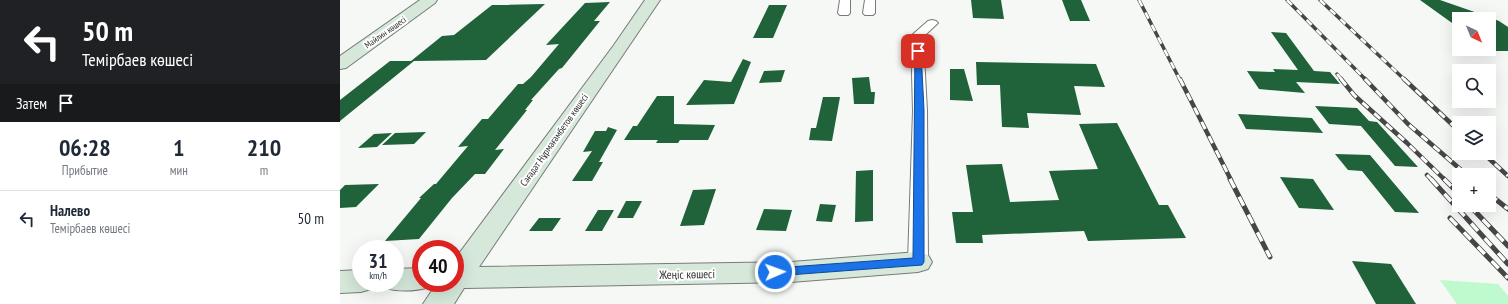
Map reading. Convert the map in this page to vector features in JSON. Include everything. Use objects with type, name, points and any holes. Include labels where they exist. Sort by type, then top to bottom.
[{"type":"street","name":"Майлин көшесі","points":[[340,64],[430,0]]},
{"type":"street","name":"Сағадат Нұрмағамбетов көшесі","points":[[464,267],[620,49],[653,0]]},
{"type":"street","points":[[844,13],[845,0]]},
{"type":"street","points":[[869,13],[870,0]]},
{"type":"street","points":[[918,262],[920,110],[918,36],[932,22]]},
{"type":"street","name":"Жеңіс көшесі","points":[[464,280],[791,272],[918,262]]},
{"type":"street","points":[[340,282],[352,281]]},
{"type":"street","name":"Сағадат Нұрмағамбетов көшесі","points":[[438,304],[446,292]]},
{"type":"green space","points":[[1440,280],[1498,284],[1508,296],[1508,304],[1457,304]]},
{"type":"building","points":[[971,0],[1001,0],[1004,19],[973,18]]},
{"type":"building","points":[[1062,0],[1081,0],[1090,21],[1070,21]]},
{"type":"building","points":[[1420,0],[1440,0],[1475,12],[1452,12],[1452,23]]},
{"type":"building","points":[[610,2],[594,21],[600,21],[562,68],[559,69],[531,100],[533,100],[525,110],[527,110],[495,150],[504,149],[485,174],[475,174],[452,198],[419,239],[386,240],[421,198],[419,198],[434,184],[436,184],[468,146],[458,147],[482,119],[488,119],[518,84],[523,84],[531,77],[559,44],[546,45],[585,3]]},
{"type":"building","points":[[545,4],[486,60],[414,61],[340,121],[340,100],[390,61],[411,61],[442,36],[454,35],[492,5]]},
{"type":"building","points":[[769,5],[787,5],[773,38],[753,38]]},
{"type":"building","points":[[1496,20],[1508,27],[1508,51],[1496,51]]},
{"type":"building","points":[[1271,32],[1286,33],[1314,71],[1330,72],[1340,84],[1296,82],[1305,93],[1259,89],[1247,71],[1275,72],[1273,69],[1298,70]]},
{"type":"building","points":[[743,59],[751,62],[734,104],[686,105],[704,80],[731,82]]},
{"type":"building","points":[[976,62],[1096,64],[1105,87],[1074,86],[1081,115],[1027,113],[1029,128],[1002,127],[1000,85],[977,85]]},
{"type":"building","points":[[950,69],[964,69],[973,101],[950,100]]},
{"type":"building","points":[[785,70],[781,82],[759,83],[764,71]]},
{"type":"building","points":[[869,77],[871,92],[875,92],[874,104],[854,104],[852,78]]},
{"type":"building","points":[[657,96],[674,96],[674,124],[715,125],[708,140],[680,140],[678,143],[656,143],[658,140],[624,140],[633,126],[637,126]]},
{"type":"building","points":[[823,97],[840,97],[832,141],[809,140],[811,128],[816,128]]},
{"type":"building","points":[[1315,106],[1357,108],[1369,121],[1377,122],[1418,167],[1395,166],[1361,126],[1329,124]]},
{"type":"building","points":[[1238,114],[1312,118],[1323,133],[1246,129]]},
{"type":"building","points":[[1117,123],[1159,205],[1168,205],[1186,238],[1088,241],[1084,231],[982,235],[983,243],[956,243],[952,212],[973,212],[966,165],[1002,164],[1010,202],[1059,200],[1049,171],[1098,169],[1079,124]]},
{"type":"building","points":[[608,127],[617,130],[599,162],[603,162],[592,181],[572,181],[592,151],[583,152],[595,131],[606,131]]},
{"type":"building","points":[[426,132],[414,144],[382,145],[395,133]]},
{"type":"building","points":[[392,133],[377,147],[358,148],[374,134]]},
{"type":"building","points":[[1335,154],[1370,155],[1419,213],[1395,212],[1362,171],[1348,170]]},
{"type":"building","points":[[873,170],[873,221],[855,222],[856,171]]},
{"type":"building","points":[[1280,177],[1313,179],[1334,210],[1299,208]]},
{"type":"building","points":[[379,184],[356,207],[340,208],[340,190],[345,185]]},
{"type":"building","points":[[716,189],[704,225],[680,226],[693,190]]},
{"type":"building","points":[[626,201],[642,201],[633,218],[617,218]]},
{"type":"building","points":[[820,204],[836,205],[832,222],[816,221]]},
{"type":"building","points":[[764,209],[792,210],[786,231],[756,230]]},
{"type":"building","points":[[598,210],[614,210],[602,231],[585,231]]},
{"type":"building","points":[[539,218],[561,218],[552,231],[529,231]]},
{"type":"building","points":[[1352,261],[1391,264],[1416,304],[1376,304]]},
{"type":"railway","points":[[1139,0],[1180,80]]},
{"type":"railway","points":[[1287,0],[1366,80]]},
{"type":"railway","points":[[1320,0],[1405,80]]},
{"type":"railway","points":[[1337,74],[1342,80]]},
{"type":"railway","points":[[1180,79],[1231,180]]},
{"type":"railway","points":[[1341,79],[1354,95],[1445,180]]},
{"type":"railway","points":[[1365,79],[1408,124],[1459,168]]},
{"type":"railway","points":[[1404,79],[1452,124]]},
{"type":"railway","points":[[1491,160],[1508,176]]},
{"type":"railway","points":[[1427,175],[1431,179]]},
{"type":"railway","points":[[1230,179],[1270,257]]},
{"type":"railway","points":[[1431,179],[1508,264]]},
{"type":"railway","points":[[1445,180],[1452,187]]},
{"type":"railway","points":[[1496,200],[1508,209]]},
{"type":"railway","points":[[1476,212],[1508,246]]},
{"type":"railway","points":[[1450,218],[1508,278]]},
{"type":"route","points":[[775,272],[918,262],[920,110],[918,51]]}]
